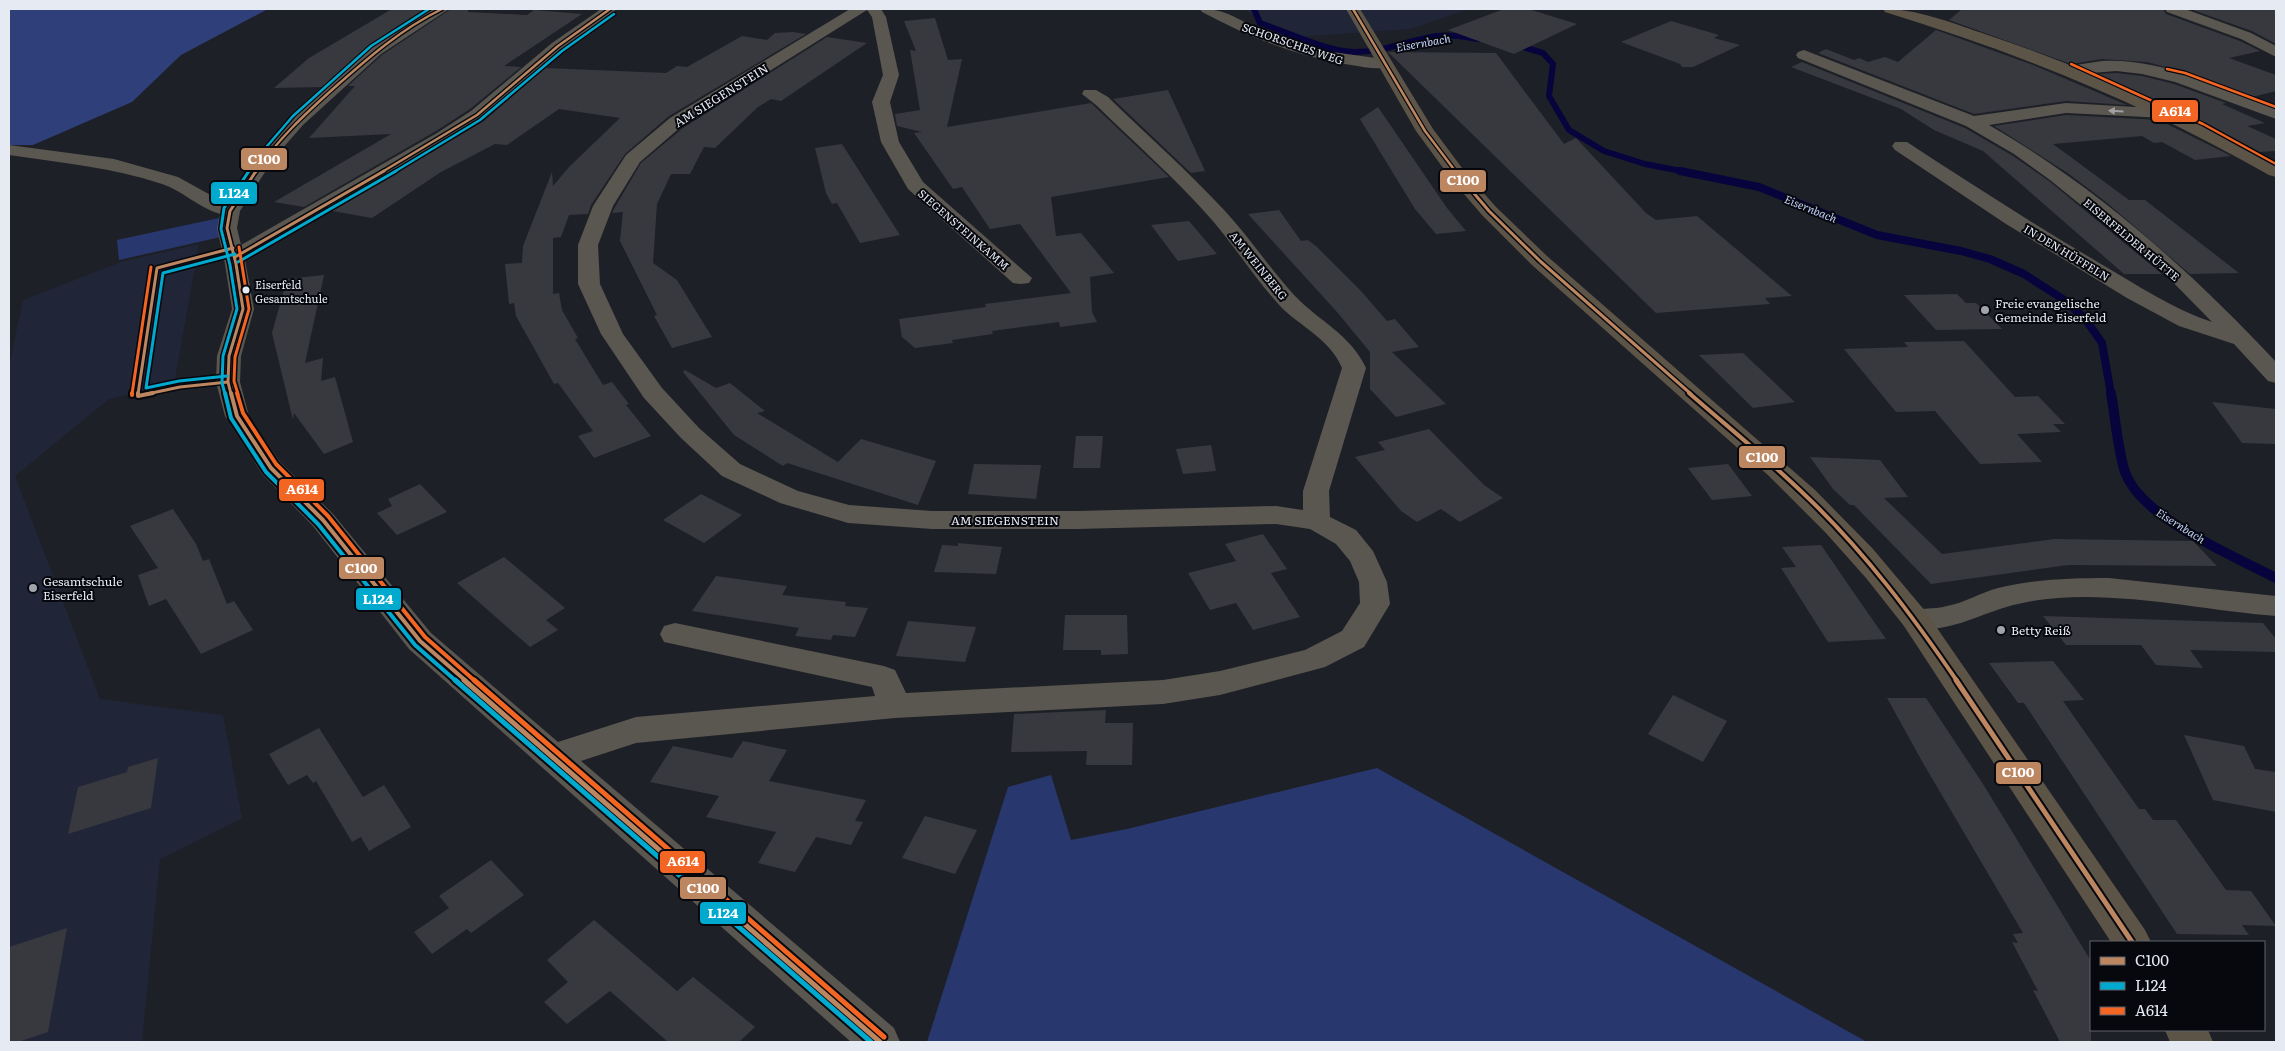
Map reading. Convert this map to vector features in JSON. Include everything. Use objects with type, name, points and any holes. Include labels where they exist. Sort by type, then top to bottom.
[{"type":"main road","points":[[1352,9],[1378,54],[1447,162],[1492,214],[1548,268],[1808,498],[1848,539],[1915,619],[2131,941]]},
{"type":"main road","points":[[1890,9],[1961,30],[2068,70],[2165,113],[2234,147],[2276,171]]},
{"type":"main road","points":[[2187,1031],[2193,1042]]},
{"type":"street","points":[[442,9],[420,20],[375,51],[297,121],[267,155],[230,211],[227,228],[235,257],[244,309],[229,356],[228,382],[237,416],[271,468],[323,520],[420,640],[880,1042]]},
{"type":"street","points":[[235,257],[443,137],[477,115],[558,46],[610,9]]},
{"type":"street","name":"AM SIEGENSTEIN","points":[[552,757],[636,730],[895,706],[1071,699],[1163,692],[1220,683],[1314,659],[1353,639],[1375,604],[1373,582],[1363,558],[1346,537],[1317,521],[1276,515],[1077,520],[932,520],[848,514],[788,497],[731,470],[690,432],[653,393],[612,334],[589,284],[588,245],[603,206],[634,159],[676,122],[860,9]]},
{"type":"street","name":"SIEGENSTEINKAMM","points":[[874,9],[879,17],[891,75],[881,102],[890,142],[915,185],[1021,278]]},
{"type":"street","name":"SCHORSCHES WEG","points":[[1207,9],[1252,31],[1338,60],[1378,54]]},
{"type":"street","points":[[2172,9],[2246,36],[2276,52]]},
{"type":"street","name":"EISERFELDER HÜTTE","points":[[1804,55],[1972,122],[2020,150],[2057,176],[2167,265],[2243,340],[2276,376]]},
{"type":"street","points":[[2068,70],[2122,66],[2159,73],[2183,79],[2276,114]]},
{"type":"street","name":"AM WEINBERG","points":[[1090,94],[1102,101],[1217,214],[1244,244],[1289,302],[1340,346],[1351,359],[1354,368],[1316,491],[1317,521]]},
{"type":"street","points":[[1972,122],[2066,108],[2165,113]]},
{"type":"street","name":"IN DEN HÜFFELN","points":[[1901,146],[2013,220],[2135,294],[2188,321],[2243,340]]},
{"type":"street","points":[[9,150],[107,163],[171,181],[214,206],[230,211]]},
{"type":"street","points":[[1915,619],[1949,617],[1996,599],[2020,593],[2069,588],[2109,588],[2276,606]]},
{"type":"street","points":[[675,634],[884,678],[895,706]]},
{"type":"shaded area","points":[[9,9],[268,9],[181,55],[132,102],[33,145],[9,145]]},
{"type":"shaded area","points":[[1245,9],[1469,9],[1411,29],[1283,38]]},
{"type":"shaded area","points":[[219,218],[225,236],[119,260],[117,240]]},
{"type":"shaded area","name":"Gesamtschule Eiserfeld","points":[[199,244],[174,385],[109,399],[15,476],[100,699],[223,715],[242,818],[160,859],[142,1042],[9,1042],[9,366],[23,300],[121,262]]},
{"type":"shaded area","points":[[1377,768],[1867,1042],[927,1042],[1008,787],[1051,775],[1071,840],[1127,829]]},
{"type":"building","points":[[392,9],[427,9],[368,46],[322,87],[274,88],[309,58]]},
{"type":"building","points":[[451,9],[468,9],[468,12],[527,15],[534,10],[582,14],[504,66],[521,67],[470,109],[436,131],[304,207],[274,202],[391,134],[309,138],[355,86],[348,86],[382,55]]},
{"type":"building","points":[[1504,9],[1528,9],[1577,24],[1514,54],[1448,30]]},
{"type":"building","points":[[1962,9],[2163,9],[2166,14],[2240,41],[2260,51],[2229,58],[2276,75],[2276,91],[2252,97],[2192,74],[2147,62],[2102,59],[2071,64],[1949,20]]},
{"type":"building","points":[[2190,9],[2276,9],[2276,44],[2252,31]]},
{"type":"building","points":[[935,18],[948,60],[962,59],[947,127],[1091,103],[1169,177],[1051,197],[1056,236],[1081,233],[1114,273],[1090,277],[1092,312],[1097,322],[1060,327],[1059,322],[992,331],[993,334],[952,340],[953,343],[915,348],[902,337],[899,319],[986,307],[985,304],[1071,293],[1020,224],[990,229],[962,187],[953,189],[914,133],[922,132],[897,126],[895,114],[920,110],[910,50],[916,51],[904,21]]},
{"type":"building","points":[[1671,21],[1719,35],[1714,38],[1740,45],[1693,67],[1682,67],[1680,64],[1621,42]]},
{"type":"building","points":[[1936,30],[2033,65],[2127,105],[2066,101],[1974,114],[1818,53],[1826,49],[1854,60],[1859,58],[1868,62],[1885,57],[1898,62]]},
{"type":"building","points":[[793,32],[806,34],[669,116],[625,154],[591,205],[588,214],[569,215],[561,237],[553,238],[553,294],[559,293],[562,310],[578,338],[575,339],[603,385],[612,382],[629,404],[626,405],[651,436],[594,458],[578,436],[593,431],[558,383],[554,384],[516,316],[514,303],[509,304],[505,264],[522,263],[523,246],[552,172],[553,186],[569,167],[620,118],[559,109],[507,145],[495,144],[441,172],[372,218],[332,211],[484,121],[545,68],[666,73],[677,66],[687,67],[742,36],[767,40],[775,33]]},
{"type":"building","points":[[827,37],[867,43],[781,101],[771,99],[758,107],[715,148],[704,147],[690,174],[671,174],[657,204],[653,263],[677,280],[712,337],[672,348],[654,316],[657,315],[619,239],[623,212],[612,213],[641,163],[683,128]]},
{"type":"building","points":[[1388,52],[1496,53],[1564,144],[1576,138],[1646,213],[1656,220],[1697,216],[1792,296],[1765,298],[1770,304],[1656,313]]},
{"type":"building","points":[[1802,62],[1965,128],[2013,156],[2049,181],[2162,274],[2124,274],[1983,151],[1934,130],[1901,109],[1791,67]]},
{"type":"building","points":[[2116,73],[2142,76],[2174,84],[2226,103],[2222,104],[2265,123],[2247,126],[2276,139],[2276,151],[2260,152],[2169,106],[2098,74]]},
{"type":"building","points":[[1168,90],[1205,171],[1191,173],[1113,99]]},
{"type":"building","points":[[1378,107],[1447,208],[1466,231],[1436,234],[1415,209],[1360,119]]},
{"type":"building","points":[[2066,115],[2159,120],[2231,156],[2195,160],[2162,142],[2154,143],[2142,136],[2053,144],[2129,200],[2145,200],[2239,273],[2190,274],[2106,202],[2069,174],[1994,126]]},
{"type":"building","points":[[842,144],[900,235],[860,243],[837,203],[832,204],[826,193],[815,148]]},
{"type":"building","points":[[1279,210],[1301,241],[1308,240],[1317,247],[1361,291],[1387,321],[1395,319],[1419,347],[1392,352],[1446,404],[1396,417],[1370,389],[1370,352],[1337,312],[1248,214]]},
{"type":"building","points":[[1189,221],[1217,254],[1178,261],[1151,225]]},
{"type":"building","points":[[324,275],[305,363],[323,358],[321,381],[335,377],[353,442],[324,454],[294,413],[293,420],[272,333],[287,279]]},
{"type":"building","name":"Freie evangelische Gemeinde Eiserfeld","points":[[1957,294],[1966,303],[1976,303],[2002,329],[1936,330],[1904,295]]},
{"type":"building","points":[[1964,341],[2015,397],[2038,396],[2065,424],[2053,424],[2061,432],[2017,434],[2042,462],[1980,464],[1935,411],[1896,412],[1844,349],[1908,347],[1904,342]]},
{"type":"building","points":[[1743,353],[1795,402],[1753,408],[1699,355]]},
{"type":"building","points":[[685,370],[716,388],[730,383],[765,411],[757,413],[838,462],[861,439],[936,461],[918,505],[787,463],[783,466],[734,435],[683,372]]},
{"type":"building","points":[[2212,402],[2276,409],[2276,444],[2242,443]]},
{"type":"building","points":[[1429,429],[1484,485],[1503,498],[1460,522],[1441,509],[1417,522],[1401,511],[1355,457],[1385,450],[1378,442]]},
{"type":"building","points":[[1076,436],[1103,436],[1100,468],[1073,468]]},
{"type":"building","points":[[1211,445],[1216,471],[1183,474],[1176,449]]},
{"type":"building","points":[[1810,457],[1880,460],[1908,497],[1884,498],[1942,554],[2055,539],[2193,541],[2217,566],[2068,565],[1931,584],[1854,505],[1850,505],[1833,489]]},
{"type":"building","points":[[974,464],[1041,465],[1036,499],[968,494]]},
{"type":"building","points":[[1728,464],[1752,496],[1712,500],[1688,468]]},
{"type":"building","points":[[420,484],[447,512],[397,535],[377,513],[392,506],[388,499]]},
{"type":"building","points":[[701,494],[742,515],[704,543],[663,520]]},
{"type":"building","points":[[173,509],[196,544],[203,561],[209,559],[227,604],[234,601],[253,630],[201,654],[166,599],[149,606],[138,575],[158,568],[130,526]]},
{"type":"building","points":[[1263,534],[1287,569],[1271,573],[1300,617],[1253,630],[1236,603],[1210,610],[1188,573],[1236,561],[1225,544]]},
{"type":"building","points":[[958,543],[1002,547],[996,574],[934,572],[942,545],[958,546]]},
{"type":"building","points":[[1821,545],[1886,639],[1828,642],[1781,568],[1796,567],[1782,547]]},
{"type":"building","points":[[504,557],[565,608],[546,620],[558,630],[530,647],[457,583]]},
{"type":"building","points":[[716,576],[787,586],[782,595],[846,602],[845,606],[868,608],[855,637],[833,635],[831,640],[795,636],[799,628],[692,611]]},
{"type":"building","points":[[1065,615],[1127,615],[1128,654],[1101,655],[1101,650],[1063,650]]},
{"type":"building","points":[[2043,616],[2263,623],[2276,639],[2276,652],[2190,650],[2203,668],[2156,665],[2141,645],[2066,645]]},
{"type":"building","points":[[908,621],[976,627],[965,662],[896,656]]},
{"type":"building","points":[[2053,661],[2084,700],[2063,701],[2139,809],[2145,809],[2153,820],[2176,820],[2226,890],[2251,891],[2276,926],[2242,925],[2249,935],[2177,934],[2024,703],[2018,703],[1989,663]]},
{"type":"building","points":[[1673,695],[1727,721],[1703,762],[1648,734]]},
{"type":"building","points":[[1887,698],[1926,698],[1983,784],[2090,959],[2091,1042],[2060,1042],[2033,990],[2038,991],[2012,942],[2018,943],[2013,934],[2023,933]]},
{"type":"building","points":[[1106,710],[1105,723],[1133,723],[1132,765],[1086,765],[1087,751],[1011,752],[1014,714]]},
{"type":"building","points":[[319,728],[363,797],[384,785],[411,827],[369,851],[361,837],[352,842],[316,781],[313,783],[307,775],[288,785],[269,754]]},
{"type":"building","points":[[2184,735],[2244,746],[2255,769],[2276,772],[2276,812],[2213,800]]},
{"type":"building","points":[[743,741],[787,750],[769,781],[866,800],[855,821],[863,822],[851,845],[816,837],[795,872],[758,863],[776,832],[706,817],[719,796],[650,782],[673,746],[732,758]]},
{"type":"building","points":[[158,758],[151,808],[68,834],[78,787],[127,772],[128,767]]},
{"type":"building","points":[[925,816],[977,830],[955,874],[902,858]]},
{"type":"building","points":[[491,860],[524,895],[471,933],[467,929],[432,954],[414,932],[449,908],[439,896]]},
{"type":"building","points":[[594,920],[677,991],[693,977],[755,1027],[739,1042],[668,1042],[610,991],[567,1024],[544,1002],[568,982],[547,960]]},
{"type":"building","points":[[67,928],[48,1032],[18,1042],[9,1042],[9,947]]},
{"type":"waterway","name":"Eisernbach","points":[[1254,9],[1260,23],[1320,45],[1344,51],[1376,50],[1442,35],[1479,39]]},
{"type":"waterway","name":"Eisernbach","points":[[1516,45],[1543,53],[1553,64],[1549,96],[1569,130],[1604,151],[1645,164],[1686,172]]},
{"type":"waterway","name":"Eisernbach","points":[[1680,171],[1759,187],[1877,235],[1961,251],[1990,259],[2024,274],[2066,301],[2086,320],[2102,343],[2111,394]]},
{"type":"waterway","name":"Eisernbach","points":[[2111,393],[2123,464],[2134,489],[2149,505],[2191,534],[2276,578]]},
{"type":"transit line","name":"L124","points":[[429,9],[371,46],[293,116],[262,152],[224,208],[221,229],[230,265],[237,309],[223,356],[222,383],[231,418],[266,472],[318,524],[415,645],[871,1042]]},
{"type":"transit line","name":"C100","points":[[442,9],[420,20],[375,51],[297,121],[267,155],[230,211],[227,228],[236,264],[243,309],[229,356],[228,382],[237,416],[271,468],[323,520],[420,641],[880,1042]]},
{"type":"transit line","name":"C100","points":[[235,257],[443,137],[477,115],[558,46],[610,9]]},
{"type":"transit line","name":"C100","points":[[1353,9],[1425,131],[1459,176],[1489,211],[1540,261],[1806,496],[1863,556],[1915,619],[2131,941]]},
{"type":"transit line","name":"L124","points":[[238,262],[446,142],[480,120],[562,51],[614,14]]},
{"type":"transit line","name":"A614","points":[[2071,64],[2203,124],[2276,164]]},
{"type":"transit line","name":"A614","points":[[2167,69],[2185,73],[2276,107]]},
{"type":"transit line","name":"A614","points":[[239,247],[249,309],[235,357],[234,381],[243,413],[276,464],[328,516],[425,637],[884,1037]]},
{"type":"transit line","name":"C100","points":[[228,382],[180,387],[138,396],[157,268],[233,248]]},
{"type":"transit line","name":"L124","points":[[227,376],[179,381],[146,388],[163,273],[235,254]]},
{"type":"transit line","name":"A614","points":[[132,395],[151,267]]},
{"type":"place","name":"Eiserfeld Gesamtschule","points":[[246,290]]},
{"type":"place","name":"Freie evangelische Gemeinde Eiserfeld","points":[[1985,310]]},
{"type":"place","name":"Gesamtschule Eiserfeld","points":[[33,588]]},
{"type":"place","name":"Betty Reiß","points":[[2001,630]]}]
